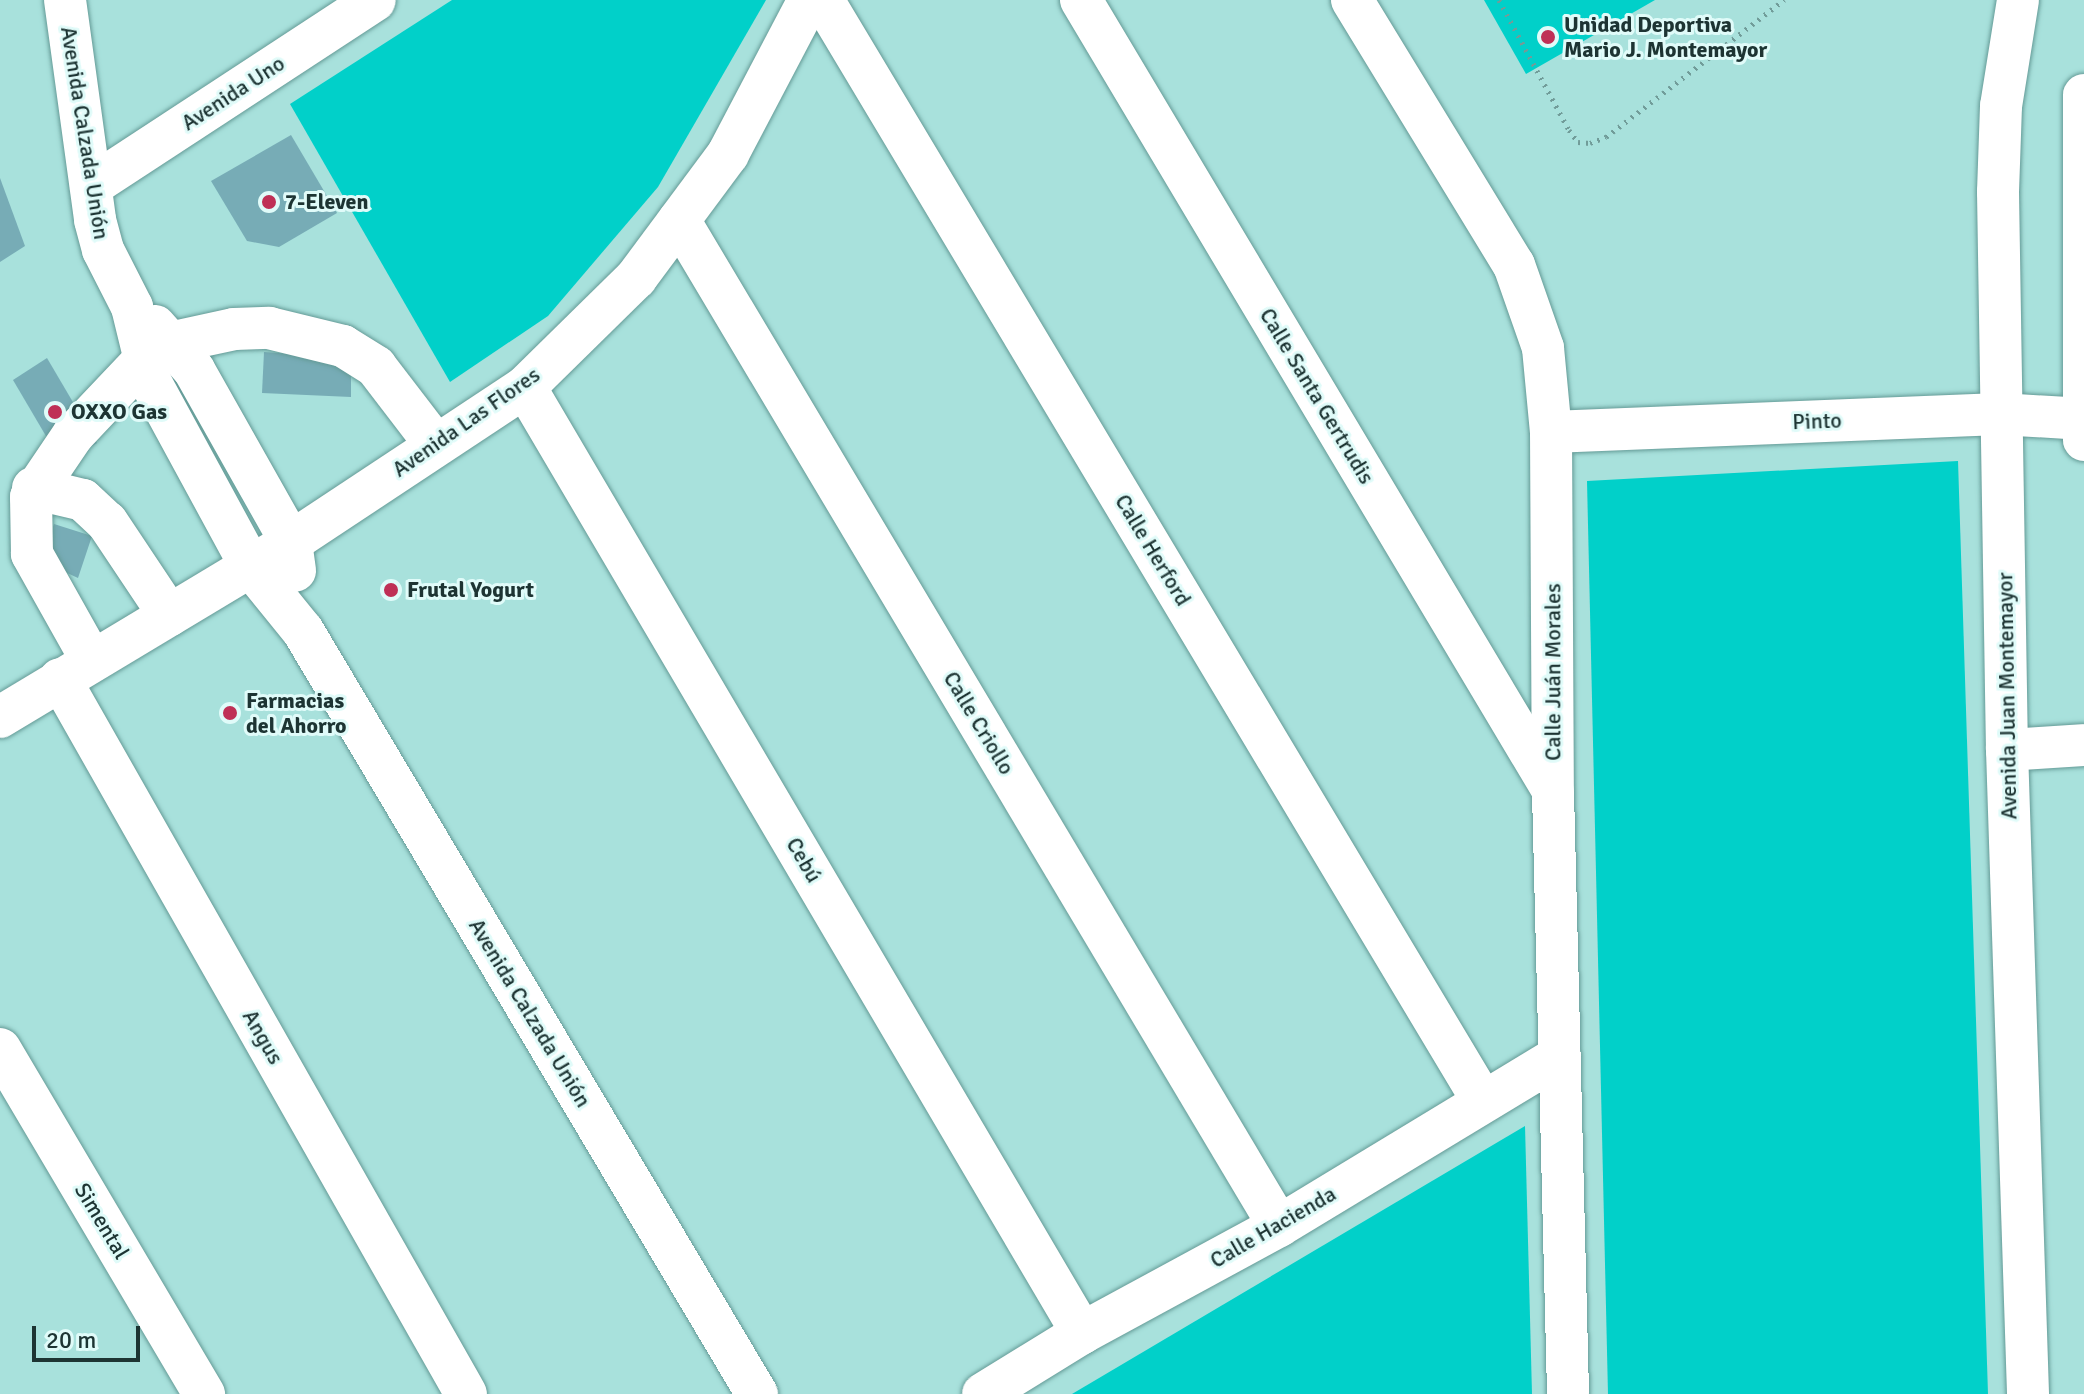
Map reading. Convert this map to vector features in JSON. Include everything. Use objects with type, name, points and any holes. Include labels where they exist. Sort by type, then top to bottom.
[{"type":"street","name":"Avenida Calzada Unión","points":[[65,0],[103,250],[158,351],[291,542],[303,631]]},
{"type":"street","name":"Avenida Uno","points":[[91,186],[375,0]]},
{"type":"street","name":"Avenida Las Flores","points":[[0,717],[291,542],[525,387],[636,278],[679,220],[748,120],[809,0]]},
{"type":"street","name":"Calle Herford","points":[[823,0],[1482,1100]]},
{"type":"street","name":"Calle Santa Gertrudis","points":[[1081,0],[1553,792]]},
{"type":"street","name":"Calle Juán Morales","points":[[1352,0],[1514,265],[1532,304],[1543,348],[1551,432],[1553,792],[1568,1394]]},
{"type":"street","name":"Avenida Juan Montemayor","points":[[2018,0],[2001,106],[2000,414],[2007,750],[2028,1394]]},
{"type":"street","points":[[2084,95],[2084,440]]},
{"type":"street","name":"Calle Criollo","points":[[679,220],[1279,1226]]},
{"type":"street","points":[[169,615],[99,515],[83,500],[33,488],[73,435],[158,351],[201,334],[269,328],[343,346],[376,367],[435,444]]},
{"type":"street","name":"Avenida Calzada Unión","points":[[158,351],[251,567],[303,631],[757,1394]]},
{"type":"street","name":"Cebú","points":[[525,387],[1082,1333]]},
{"type":"street","name":"Pinto","points":[[1551,432],[2000,414],[2084,419]]},
{"type":"street","name":"Angus","points":[[33,488],[28,516],[32,554],[76,670],[466,1394]]},
{"type":"street","points":[[2007,750],[2084,745]]},
{"type":"street","name":"Simental","points":[[0,1049],[204,1394]]},
{"type":"street","name":"Calle Hacienda","points":[[983,1394],[1082,1333],[1279,1226],[1482,1100],[1560,1056]]},
{"type":"path","points":[[1499,0],[1569,130],[1578,142],[1590,143],[1606,137],[1784,0]]},
{"type":"shaded area","points":[[452,0],[766,0],[658,187],[548,316],[450,382],[290,104]]},
{"type":"shaded area","name":"Unidad Deportiva Mario J. Montemayor","points":[[1484,0],[1655,0],[1526,74]]},
{"type":"shaded area","points":[[1958,461],[1988,1394],[1608,1394],[1587,481]]},
{"type":"shaded area","points":[[1525,1126],[1532,1394],[1072,1394]]},
{"type":"building","points":[[291,135],[337,213],[279,247],[247,241],[211,181]]},
{"type":"building","points":[[0,178],[25,246],[0,262]]},
{"type":"building","points":[[264,352],[351,358],[351,397],[262,393]]},
{"type":"building","name":"OXXO Gas","points":[[47,358],[97,443],[63,465],[13,380]]},
{"type":"building","points":[[54,524],[92,536],[78,578],[41,561]]},
{"type":"place","name":"Unidad Deportiva Mario J. Montemayor","points":[[1548,37]]},
{"type":"place","name":"7-Eleven","points":[[269,202]]},
{"type":"place","name":"OXXO Gas","points":[[55,412]]},
{"type":"place","name":"Frutal Yogurt","points":[[391,590]]},
{"type":"place","name":"Farmacias del Ahorro","points":[[230,713]]}]
